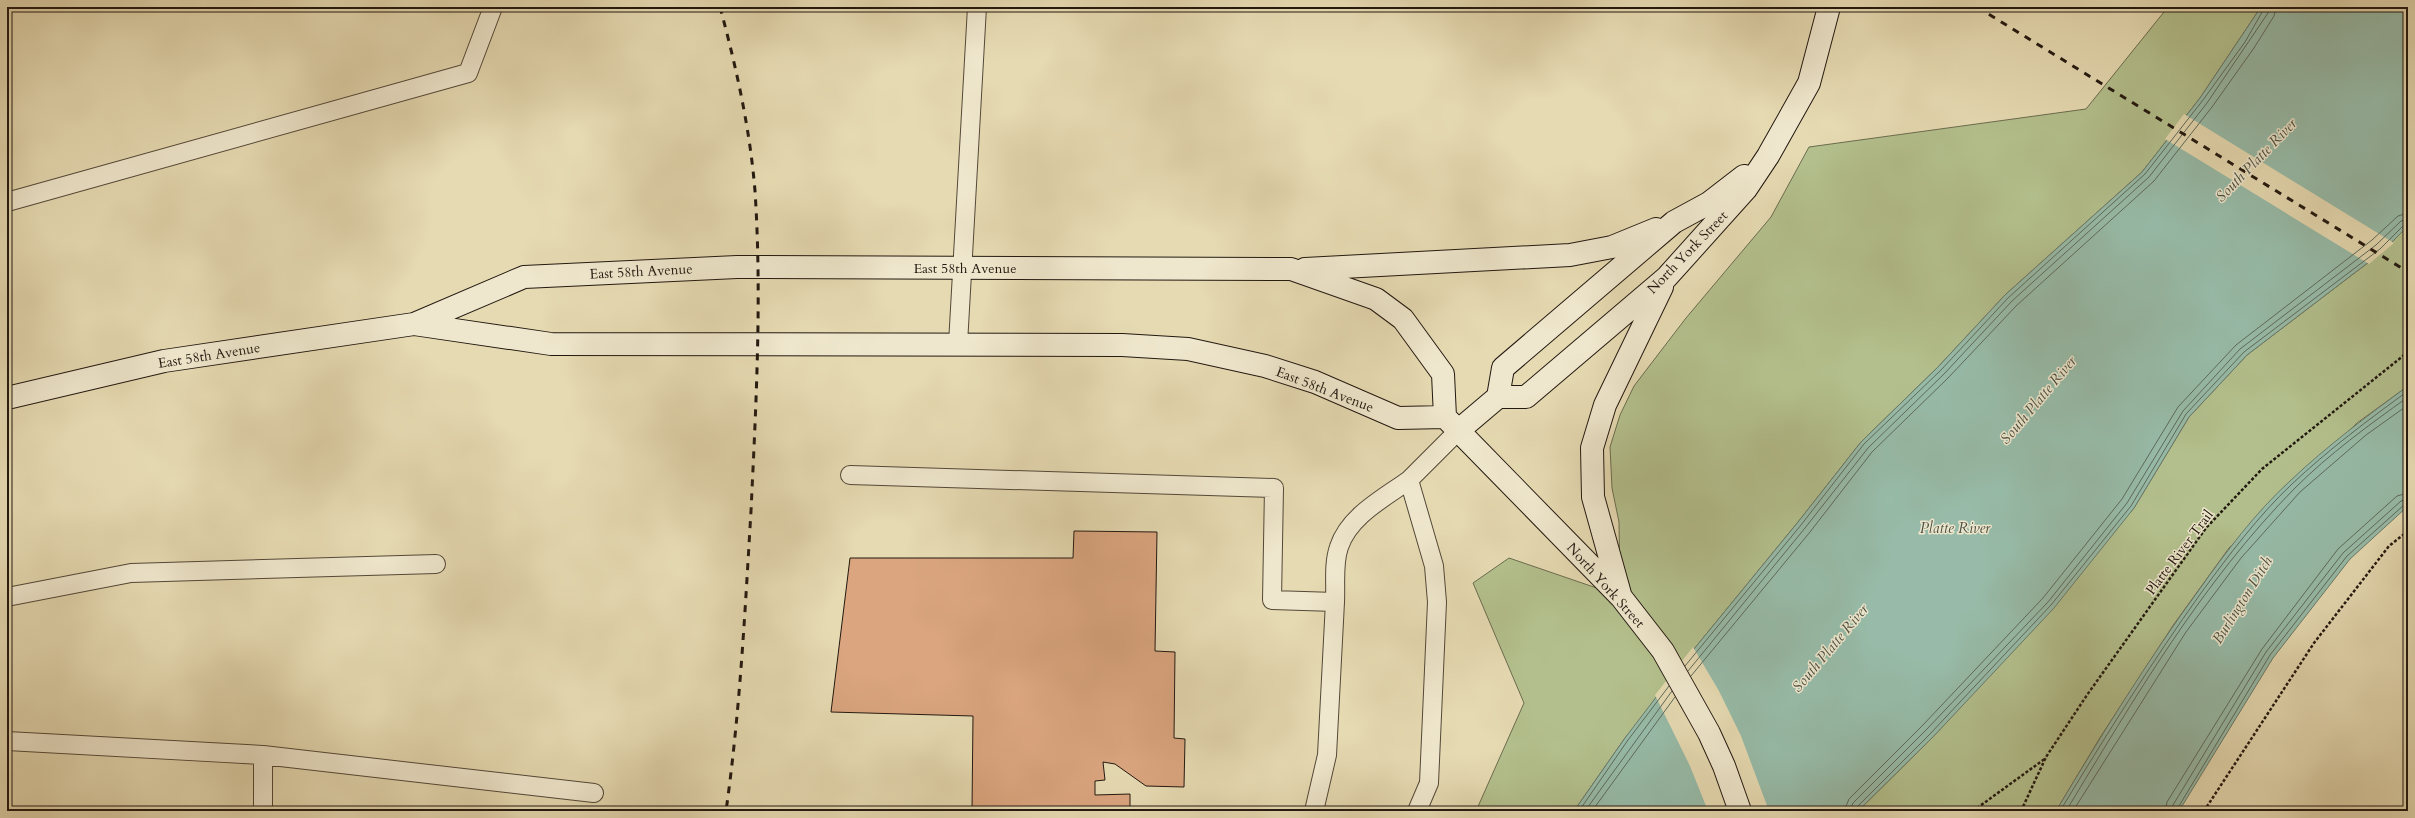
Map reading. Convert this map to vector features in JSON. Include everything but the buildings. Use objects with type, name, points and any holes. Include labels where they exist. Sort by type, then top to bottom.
[{"type":"main road","name":"North York Street","points":[[1768,156],[1709,203],[1674,222],[1503,368],[1498,397],[1526,397],[1666,278],[1746,189],[1768,156],[1809,83],[1829,7]]},
{"type":"main road","points":[[1291,269],[1570,255],[1612,246],[1674,222]]},
{"type":"main road","name":"East 58th Avenue","points":[[7,398],[164,361],[414,324],[524,277],[737,267],[1291,269],[1376,299],[1403,319],[1443,374],[1452,424],[1398,418],[1315,382],[1265,366],[1188,349],[1122,345],[551,344],[414,324]]},
{"type":"main road","points":[[1620,597],[1593,497],[1592,448],[1605,405],[1666,278]]},
{"type":"main road","points":[[1452,424],[1498,397]]},
{"type":"main road","name":"North York Street","points":[[1452,424],[1620,597],[1663,651],[1680,678],[1724,766],[1740,811]]},
{"type":"lane","points":[[7,202],[468,73],[492,7]]},
{"type":"lane","points":[[958,344],[977,7]]},
{"type":"lane","points":[[1314,811],[1327,755],[1336,565],[1339,546],[1353,521],[1409,480],[1452,424]]},
{"type":"lane","points":[[850,475],[1274,488],[1272,600],[1335,602]]},
{"type":"lane","points":[[1409,480],[1434,566],[1437,602],[1429,783],[1417,811]]},
{"type":"lane","points":[[7,597],[131,573],[436,564]]},
{"type":"lane","points":[[7,741],[263,755],[594,793]]},
{"type":"lane","points":[[263,755],[263,811]]},
{"type":"path","name":"Platte River Trail","points":[[2020,811],[2046,757],[2087,695],[2206,528],[2262,470],[2408,352]]},
{"type":"path","points":[[2204,811],[2314,643],[2389,546],[2408,531]]},
{"type":"path","points":[[1973,811],[2046,757]]},
{"type":"shaded area","points":[[2168,7],[2261,7],[2200,98],[2142,172],[2005,295],[1938,367],[1861,442],[1798,522],[1676,671],[1678,675],[1625,738],[1574,811],[1476,811],[1524,703],[1473,583],[1509,558],[1620,596],[1619,522],[1612,488],[1610,447],[1620,415],[1634,386],[1686,318],[1771,217],[1809,147],[2086,109]]},
{"type":"shaded area","points":[[2408,226],[2408,386],[2357,423],[2229,548],[2174,624],[2101,736],[2056,811],[1858,811],[1933,737],[2134,508],[2189,417],[2247,355],[2382,252]]},
{"type":"water","name":"Platte River","points":[[2261,7],[2408,7],[2408,226],[2382,252],[2247,355],[2189,417],[2134,508],[2054,608],[1933,737],[1858,811],[1574,811],[1625,738],[1676,671],[1798,522],[1861,442],[1938,367],[2005,295],[2142,172],[2200,98]]},
{"type":"water","name":"Burlington Ditch","points":[[2408,386],[2408,506],[2350,559],[2273,658],[2179,811],[2056,811],[2143,671],[2230,547],[2277,493],[2304,468]]},
{"type":"pier","points":[[2184,114],[2394,243],[2369,264],[2165,139]]},
{"type":"pier","points":[[1693,647],[1719,691],[1741,736],[1769,811],[1708,811],[1690,766],[1655,695]]},
{"type":"railway","points":[[720,7],[732,52],[750,144],[755,191],[758,271],[756,391],[749,549],[735,736],[726,811]]},
{"type":"railway","points":[[1977,7],[2408,272]]},
{"type":"water label","name":"South Platte River","points":[[2256,160]]},
{"type":"water label","name":"South Platte River","points":[[2038,400]]},
{"type":"water label","name":"South Platte River","points":[[1830,648]]}]
